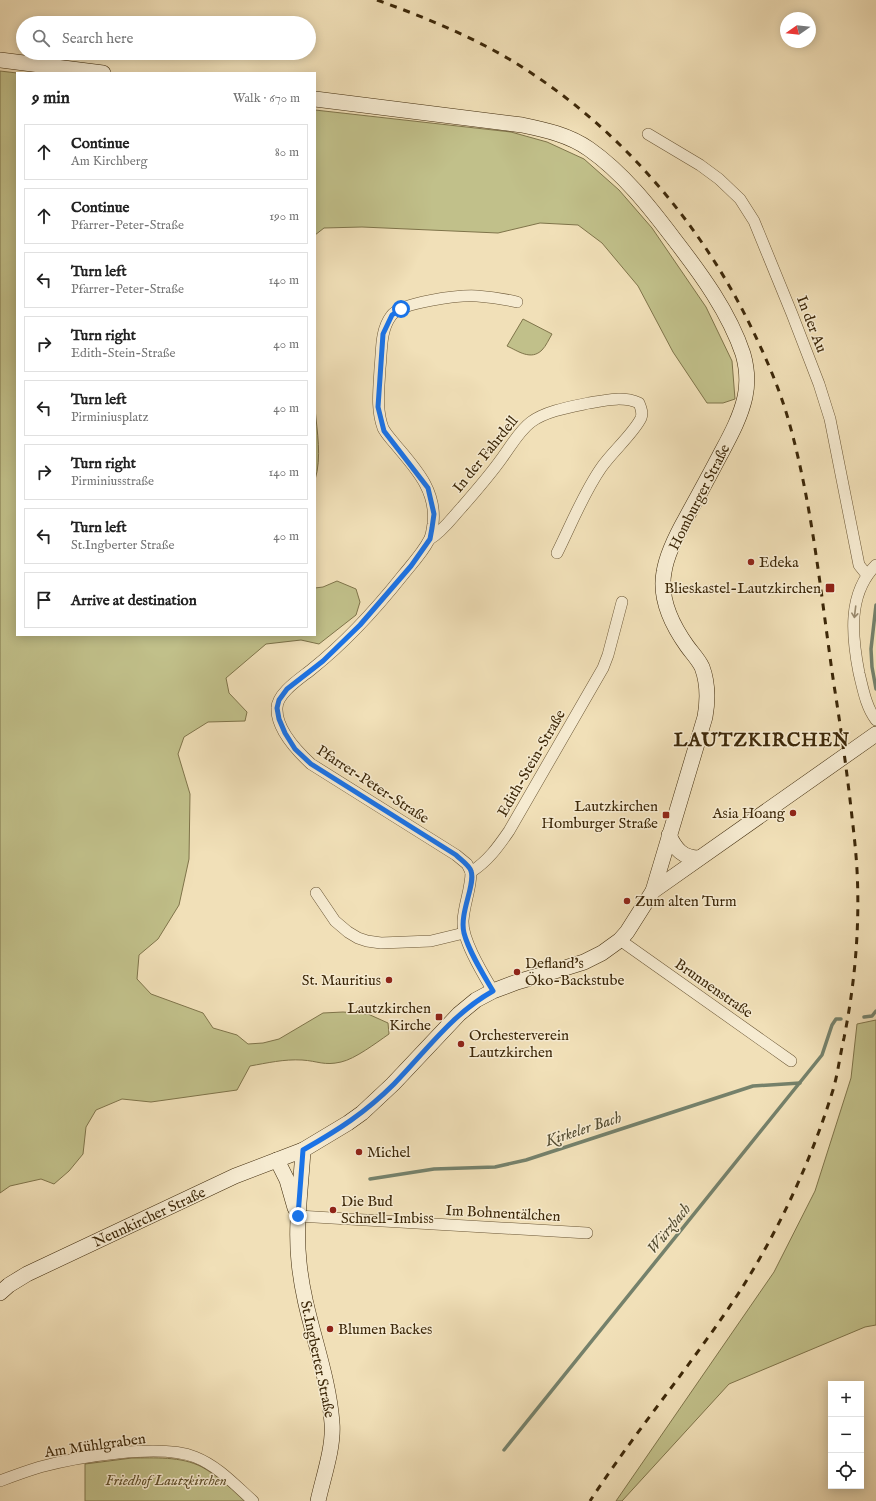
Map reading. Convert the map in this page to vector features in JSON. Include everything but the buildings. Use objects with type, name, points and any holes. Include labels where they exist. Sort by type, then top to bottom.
[{"type":"main road","points":[[0,60],[95,72]]},
{"type":"main road","name":"Homburger Straße","points":[[316,99],[544,129],[565,136],[589,149],[625,180],[654,212],[697,269],[722,310],[739,345],[746,370],[747,384],[745,397],[737,421],[679,532],[664,571],[663,585],[670,620],[702,668],[708,700],[705,717],[653,891]]},
{"type":"main road","points":[[653,891],[876,734]]},
{"type":"main road","points":[[669,835],[678,851],[691,858],[699,858]]},
{"type":"main road","name":"Neunkircher Straße","points":[[0,1293],[9,1285],[27,1274],[235,1176],[303,1150],[348,1123],[362,1113],[393,1084],[459,1014],[476,1000],[493,991],[517,982],[584,962],[602,953],[620,940],[627,932],[653,891]]},
{"type":"main road","name":"St.Ingberter Straße","points":[[303,1150],[298,1216],[298,1244],[302,1284],[325,1381],[332,1424],[329,1454],[318,1501]]},
{"type":"main road","name":"St.Ingberter Straße","points":[[277,1160],[287,1180],[298,1216]]},
{"type":"street","name":"In der Au","points":[[648,134],[700,165],[719,179],[740,199],[754,221],[819,384],[830,419],[859,565],[867,575]]},
{"type":"street","name":"Pfarrer-Peter-Straße","points":[[471,872],[467,864],[456,855],[311,764],[295,749],[285,733],[279,719],[277,708],[279,700],[287,689],[323,661],[365,619],[401,578],[430,539],[434,514],[428,488],[395,443],[384,431],[378,407],[383,334],[392,315],[401,309],[414,305],[462,296],[478,296],[517,302]]},
{"type":"street","name":"In der Fahrdell","points":[[430,539],[440,533],[476,492],[491,474],[524,427],[532,421],[560,410],[604,400],[632,400],[639,403],[642,410],[642,417],[600,469],[556,553]]},
{"type":"street","points":[[876,565],[867,575],[859,590],[855,609],[854,643],[862,686],[876,720]]},
{"type":"street","name":"Edith-Stein-Straße","points":[[471,872],[481,866],[490,857],[509,831],[603,668],[608,655],[622,602]]},
{"type":"street","points":[[471,872],[471,881],[464,911],[464,932],[469,945],[493,991]]},
{"type":"street","points":[[316,893],[335,921],[348,932],[367,941],[381,943],[424,942],[446,938],[464,932]]},
{"type":"street","name":"Brunnenstraße","points":[[620,940],[790,1061]]},
{"type":"street","name":"Im Bohnentälchen","points":[[298,1216],[587,1233]]},
{"type":"street","name":"Am Mühlgraben","points":[[0,1481],[40,1467],[73,1460],[146,1452],[178,1453],[195,1457],[214,1467],[253,1501]]},
{"type":"green space","points":[[0,71],[16,73],[16,636],[316,636],[316,588],[323,587],[337,581],[356,589],[360,602],[356,615],[319,644],[301,640],[266,644],[226,678],[229,693],[247,712],[245,721],[208,722],[184,737],[178,754],[190,794],[189,859],[179,905],[158,939],[139,955],[137,979],[151,994],[203,1013],[213,1028],[237,1035],[248,1044],[263,1043],[279,1039],[323,1013],[343,1012],[368,1014],[388,1023],[389,1034],[359,1054],[341,1062],[325,1063],[289,1060],[250,1066],[237,1090],[151,1102],[122,1099],[96,1110],[86,1127],[83,1154],[69,1171],[54,1184],[41,1179],[10,1186],[0,1193]]},
{"type":"green space","points":[[316,110],[511,132],[547,142],[584,159],[619,190],[652,228],[706,307],[732,361],[735,399],[723,403],[707,403],[673,352],[638,286],[602,243],[578,225],[540,223],[498,233],[362,227],[324,228],[316,234]]},
{"type":"green space","points":[[523,319],[552,334],[545,347],[533,355],[524,354],[507,346]]},
{"type":"green space","points":[[316,417],[319,453],[316,476]]},
{"type":"green space","points":[[876,1020],[876,1325],[865,1327],[729,1384],[622,1501],[616,1501],[774,1272],[815,1191],[851,1078],[857,1024]]},
{"type":"green space","name":"Friedhof Lautzkirchen","points":[[132,1458],[167,1458],[194,1463],[214,1474],[246,1501],[85,1501],[85,1464]]},
{"type":"waterway","name":"Würzbach","points":[[876,605],[871,649],[872,667],[876,689]]},
{"type":"waterway","name":"Würzbach","points":[[864,1017],[872,1016],[876,1011]]},
{"type":"waterway","name":"Würzbach","points":[[504,1450],[822,1055],[832,1025],[836,1019],[841,1019]]},
{"type":"waterway","name":"Kirkeler Bach","points":[[370,1179],[434,1169],[495,1167],[526,1160],[753,1086],[800,1083]]},
{"type":"railway","points":[[377,0],[430,20],[464,35],[514,62],[552,87],[587,115],[621,146],[653,179],[682,215],[708,252],[732,291],[753,331],[777,387],[789,422],[797,454],[810,519],[820,586],[848,784],[856,850],[858,891],[854,975],[848,1017],[835,1084],[815,1142],[793,1194],[755,1267],[722,1318],[590,1501]]},
{"type":"place","name":"Edeka","points":[[751,562]]},
{"type":"place","name":"Blieskastel-Lautzkirchen","points":[[830,588]]},
{"type":"place","name":"Asia Hoang","points":[[793,813]]},
{"type":"place","name":"Lautzkirchen Homburger Straße","points":[[666,815]]},
{"type":"place","name":"Zum alten Turm","points":[[627,901]]},
{"type":"place","name":"Defland's Öko-Backstube","points":[[517,972]]},
{"type":"place","name":"St. Mauritius","points":[[389,980]]},
{"type":"place","name":"Lautzkirchen Kirche","points":[[439,1017]]},
{"type":"place","name":"Orchesterverein Lautzkirchen","points":[[461,1044]]},
{"type":"place","name":"Michel","points":[[359,1152]]},
{"type":"place","name":"Die Bud Schnell-Imbiss","points":[[333,1210]]},
{"type":"place","name":"Blumen Backes","points":[[330,1329]]},
{"type":"district","name":"LAUTZKIRCHEN","points":[[762,739]]},
{"type":"route","points":[[298,1216],[303,1150],[362,1113],[393,1084],[459,1014],[476,1000],[493,991],[469,945],[464,932],[464,911],[471,881],[471,872],[467,864],[456,855],[311,764],[295,749],[285,733],[279,719],[277,708],[279,700],[287,689],[323,661],[360,625],[411,566],[430,539],[434,514],[428,488],[395,443],[384,431],[378,407],[383,334],[386,324],[392,315],[401,309]]}]
